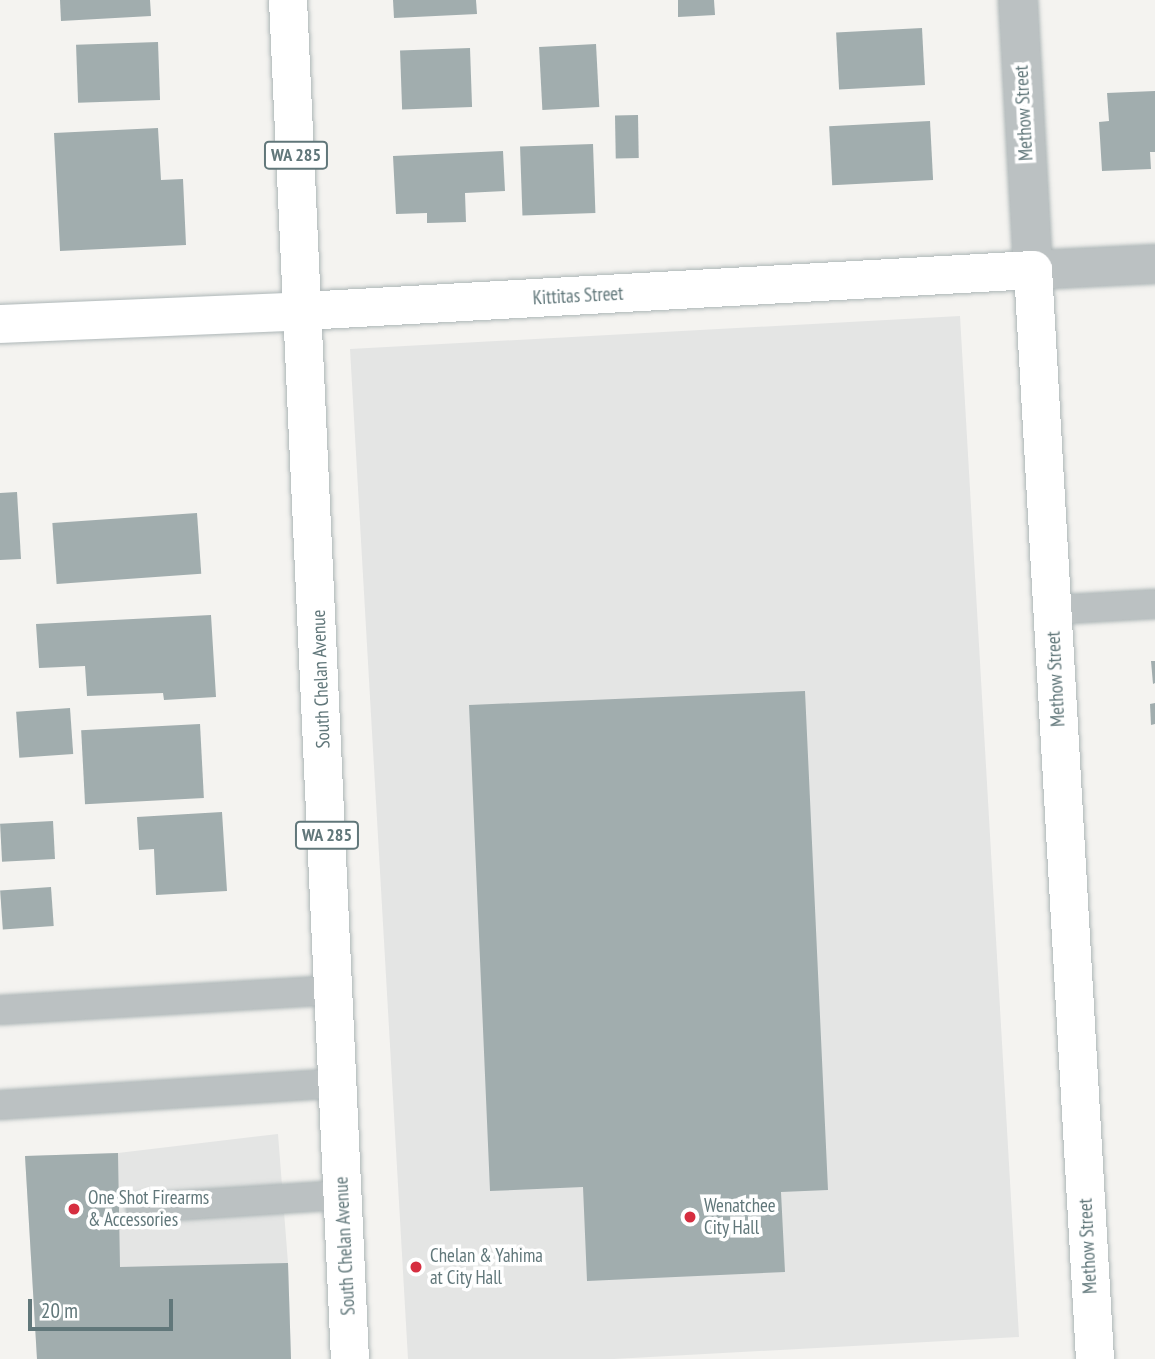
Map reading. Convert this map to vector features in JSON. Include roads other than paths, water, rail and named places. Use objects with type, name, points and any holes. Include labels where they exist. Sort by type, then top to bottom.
[{"type":"street","name":"South Chelan Avenue","points":[[288,0],[350,1359]]},
{"type":"street","name":"Methow Street","points":[[1018,0],[1095,1359]]},
{"type":"street","name":"Kittitas Street","points":[[0,324],[304,311],[1155,264]]},
{"type":"lane","points":[[1052,610],[1155,604]]},
{"type":"lane","points":[[0,1010],[334,990]]},
{"type":"lane","points":[[0,1105],[338,1083]]},
{"type":"lane","points":[[141,1208],[343,1195]]},
{"type":"place","name":"One Shot Firearms & Accessories","points":[[74,1209]]},
{"type":"place","name":"Wenatchee City Hall","points":[[690,1217]]},
{"type":"place","name":"Chelan & Yahima at City Hall","points":[[416,1267]]}]
